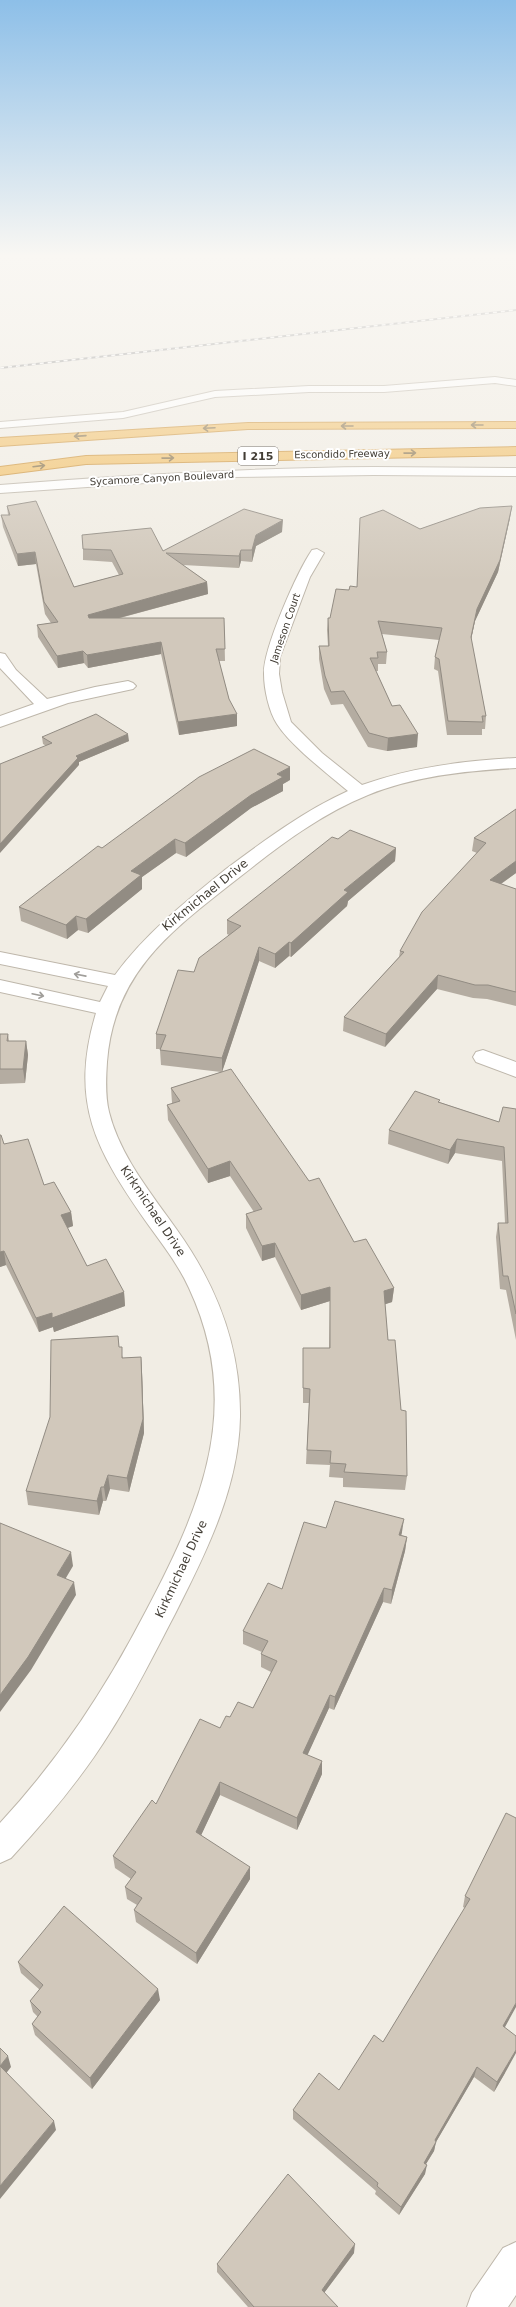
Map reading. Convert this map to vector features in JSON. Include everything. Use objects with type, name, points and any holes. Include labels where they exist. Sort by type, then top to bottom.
[{"type":"highway","points":[[0,442],[248,426],[346,414]]},
{"type":"highway","points":[[248,426],[516,425]]},
{"type":"highway","name":"Escondido Freeway","points":[[0,471],[86,460],[516,451]]},
{"type":"street","points":[[0,425],[123,415],[214,394],[309,389],[384,389],[495,380],[516,383]]},
{"type":"street","name":"Sycamore Canyon Boulevard","points":[[0,489],[106,480],[249,473],[368,471],[516,472]]},
{"type":"street","name":"Jameson Court","points":[[317,553],[303,577],[273,657],[271,674],[274,692],[284,723],[316,756],[360,792]]},
{"type":"street","points":[[0,657],[11,674],[43,704]]},
{"type":"street","points":[[0,722],[43,704],[78,694],[128,686]]},
{"type":"street","name":"Kirkmichael Drive","points":[[0,1847],[76,1758],[123,1684],[199,1537],[216,1488],[224,1453],[227,1418],[224,1368],[219,1336],[201,1287],[182,1253],[139,1193],[112,1149],[99,1117],[96,1094],[96,1050],[106,1009],[118,982],[131,962],[172,920],[268,845],[316,814],[360,792],[404,778],[443,771],[516,764]]},
{"type":"street","points":[[0,958],[118,982]]},
{"type":"street","points":[[0,986],[106,1009]]},
{"type":"street","points":[[483,1057],[516,1070]]},
{"type":"street","points":[[486,2307],[516,2261]]},
{"type":"building","points":[[36,501],[74,587],[123,574],[111,550],[83,549],[82,535],[151,528],[163,551],[244,509],[283,520],[256,535],[252,550],[241,550],[239,556],[166,553],[207,582],[88,615],[89,618],[224,618],[225,649],[216,649],[229,699],[237,714],[178,722],[161,642],[87,655],[83,651],[57,656],[37,625],[58,622],[44,602],[35,552],[17,554],[1,515],[10,515],[7,506]]},
{"type":"building","points":[[512,506],[500,560],[477,609],[471,637],[486,716],[482,716],[483,722],[448,721],[439,659],[435,657],[442,628],[378,621],[387,652],[377,652],[378,658],[370,658],[392,706],[400,705],[418,734],[388,738],[369,733],[344,691],[331,692],[325,676],[319,646],[329,646],[328,618],[330,618],[336,589],[349,590],[350,586],[357,587],[360,518],[383,510],[420,529],[480,508]]},
{"type":"building","points":[[96,714],[128,734],[76,756],[78,758],[0,844],[0,764],[52,743],[42,737]]},
{"type":"building","points":[[254,749],[290,767],[277,774],[283,777],[251,795],[185,843],[175,839],[131,871],[141,875],[86,919],[76,916],[66,925],[19,907],[98,846],[102,848],[199,777]]},
{"type":"building","points":[[516,809],[516,861],[490,880],[516,889],[516,992],[488,985],[475,985],[438,975],[386,1034],[344,1017],[404,952],[400,951],[422,912],[486,843],[474,838]]},
{"type":"building","points":[[350,830],[396,848],[344,890],[348,892],[291,943],[289,942],[275,954],[259,947],[222,1058],[160,1050],[166,1035],[156,1034],[178,970],[194,972],[199,958],[241,926],[227,920],[332,837],[338,839]]},
{"type":"building","points":[[0,1034],[8,1034],[7,1041],[26,1041],[23,1069],[0,1069]]},
{"type":"building","points":[[231,1069],[309,1181],[319,1178],[354,1242],[366,1239],[394,1288],[384,1291],[388,1340],[395,1340],[401,1410],[406,1411],[407,1476],[344,1472],[346,1464],[330,1463],[331,1451],[307,1450],[310,1389],[303,1388],[303,1348],[330,1348],[330,1287],[301,1295],[275,1243],[262,1246],[246,1214],[262,1209],[230,1161],[208,1169],[167,1105],[180,1101],[171,1088]]},
{"type":"building","points":[[415,1091],[440,1100],[438,1102],[499,1122],[503,1107],[516,1109],[516,1314],[508,1276],[503,1276],[498,1223],[508,1223],[504,1147],[457,1139],[450,1150],[389,1130]]},
{"type":"building","points":[[0,1135],[4,1144],[28,1139],[44,1185],[54,1182],[71,1212],[61,1215],[87,1266],[106,1259],[124,1292],[52,1318],[52,1313],[36,1318],[4,1251],[0,1252]]},
{"type":"building","points":[[118,1336],[119,1347],[122,1347],[122,1358],[141,1357],[143,1419],[127,1478],[108,1475],[104,1487],[101,1487],[97,1501],[26,1491],[50,1417],[51,1340]]},
{"type":"building","points":[[335,1501],[404,1519],[399,1535],[407,1537],[392,1590],[384,1588],[335,1697],[330,1695],[303,1753],[322,1761],[297,1818],[220,1782],[196,1832],[250,1867],[196,1953],[134,1910],[142,1898],[125,1887],[136,1872],[113,1856],[152,1800],[156,1804],[200,1719],[220,1728],[226,1716],[230,1717],[238,1702],[253,1708],[277,1661],[261,1654],[268,1641],[243,1631],[268,1583],[282,1589],[304,1522],[326,1528]]},
{"type":"building","points":[[0,1523],[71,1552],[57,1575],[74,1582],[28,1657],[0,1695]]},
{"type":"building","points":[[506,1813],[516,1818],[516,2003],[503,2026],[516,2036],[516,2050],[497,2082],[477,2067],[435,2140],[436,2142],[424,2163],[427,2165],[401,2207],[377,2186],[378,2183],[293,2110],[319,2073],[339,2090],[374,2035],[383,2042],[470,1899],[465,1896]]},
{"type":"building","points":[[64,1906],[158,1989],[90,2078],[32,2024],[41,2012],[30,2001],[43,1985],[18,1962]]},
{"type":"building","points":[[0,2048],[8,2056],[0,2066]]},
{"type":"building","points":[[0,2066],[54,2121],[0,2186]]},
{"type":"building","points":[[288,2174],[355,2244],[322,2290],[338,2307],[254,2307],[217,2264]]},
{"type":"railway","points":[[0,368],[21,366]]}]
